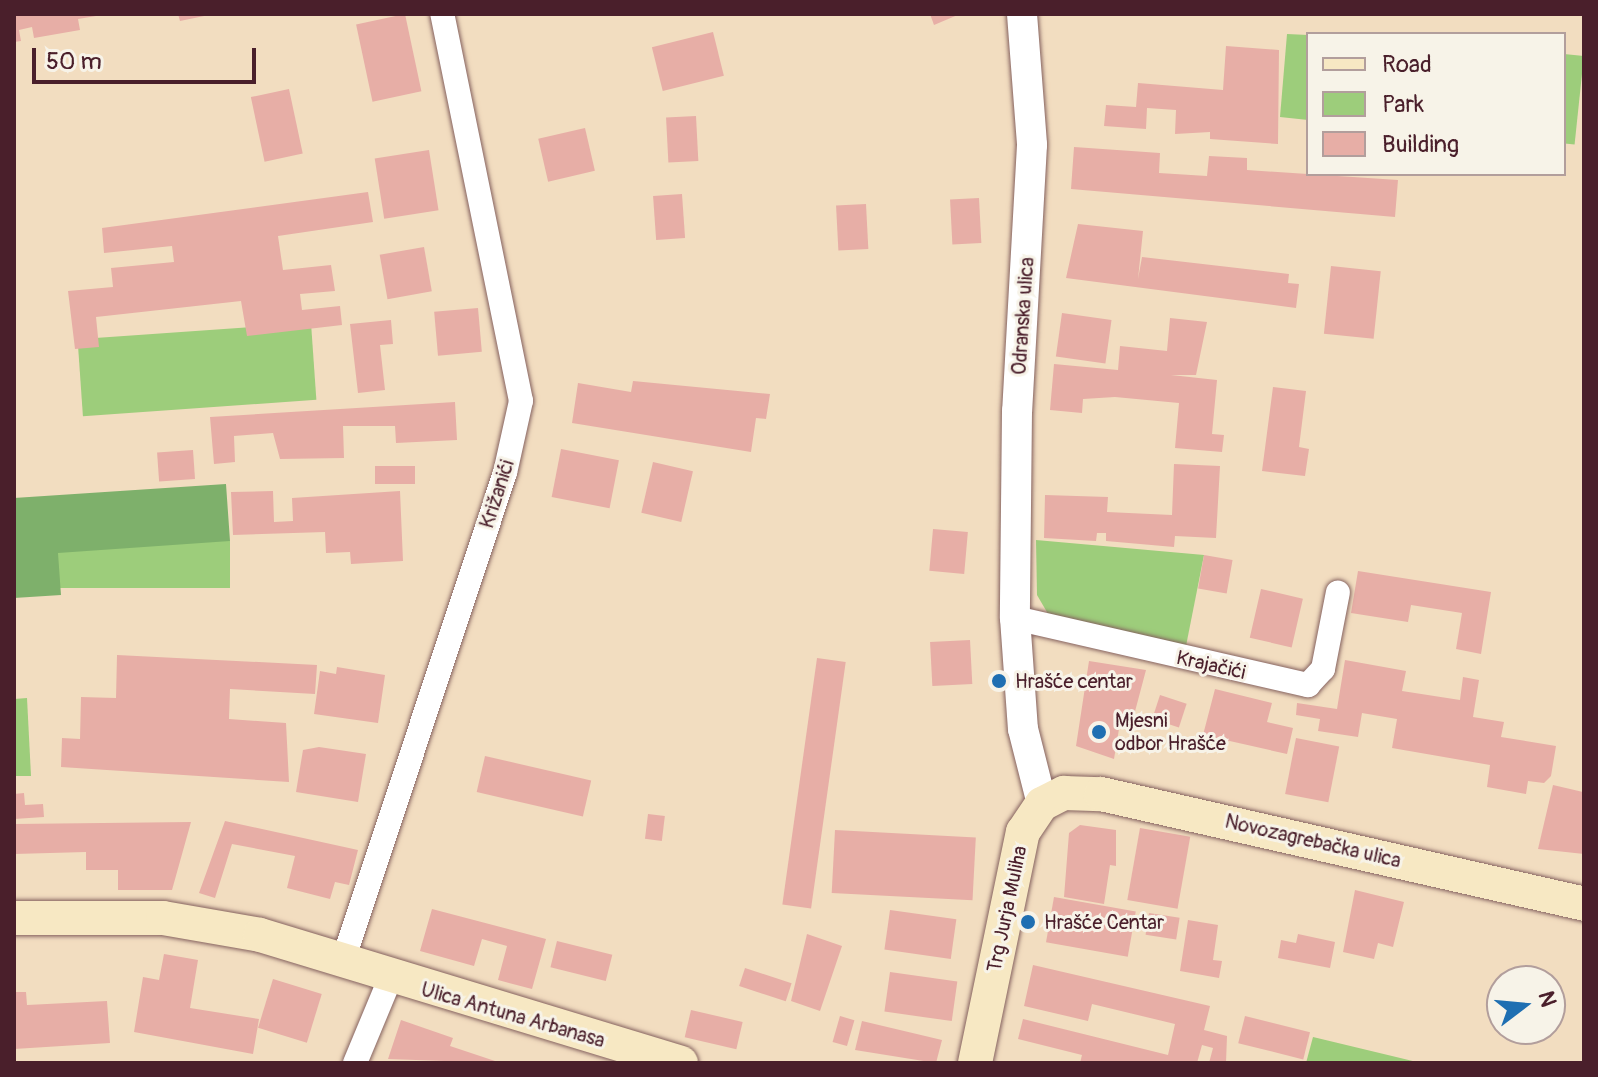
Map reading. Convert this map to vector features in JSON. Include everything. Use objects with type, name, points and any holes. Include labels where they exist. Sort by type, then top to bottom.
[{"type":"main road","name":"Novozagrebačka ulica","points":[[1042,804],[1075,791],[1101,794],[1584,904]]},
{"type":"main road","name":"Trg Jurja Muliha","points":[[975,1063],[1023,832],[1042,804]]},
{"type":"main road","name":"Ulica Antuna Arbanasa","points":[[14,918],[208,924],[343,961],[390,979],[681,1063]]},
{"type":"street","name":"Križanići","points":[[343,961],[505,473],[521,401],[442,14]]},
{"type":"street","name":"Odranska ulica","points":[[1015,618],[1017,411],[1032,145],[1022,14]]},
{"type":"street","name":"Krajačići","points":[[1015,618],[1308,685],[1323,669],[1338,592]]},
{"type":"street","points":[[1015,618],[1023,729],[1042,804]]},
{"type":"street","points":[[355,1063],[390,979]]},
{"type":"green space","points":[[1287,34],[1306,35],[1306,120],[1280,117]]},
{"type":"green space","points":[[1566,54],[1584,56],[1575,145],[1566,144]]},
{"type":"green space","points":[[311,323],[316,400],[83,416],[78,339]]},
{"type":"green space","points":[[226,484],[230,541],[58,553],[61,595],[14,598],[14,498]]},
{"type":"green space","points":[[1036,540],[1204,555],[1186,646],[1051,619],[1037,595]]},
{"type":"green space","points":[[58,541],[230,541],[230,588],[58,588]]},
{"type":"green space","points":[[27,698],[31,776],[14,776],[14,699]]},
{"type":"green space","points":[[1313,1037],[1392,1056],[1421,1063],[1306,1063]]},
{"type":"building","points":[[14,14],[96,16],[78,19],[80,30],[34,38],[32,27],[19,30],[21,41],[14,42]]},
{"type":"building","points":[[178,14],[208,14],[209,15],[180,21]]},
{"type":"building","points":[[405,14],[421,91],[373,102],[356,24]]},
{"type":"building","points":[[930,14],[960,14],[934,25]]},
{"type":"building","points":[[713,32],[724,76],[663,91],[652,47]]},
{"type":"building","points":[[1226,46],[1279,50],[1278,144],[1210,139],[1210,132],[1175,134],[1176,110],[1147,108],[1146,129],[1104,126],[1106,105],[1136,107],[1138,83],[1223,90]]},
{"type":"building","points":[[289,89],[303,154],[265,162],[251,97]]},
{"type":"building","points":[[696,116],[698,161],[668,163],[666,118]]},
{"type":"building","points":[[585,128],[595,171],[548,182],[538,139]]},
{"type":"building","points":[[1074,147],[1160,153],[1159,173],[1207,176],[1209,156],[1247,158],[1247,170],[1398,180],[1395,217],[1071,189]]},
{"type":"building","points":[[429,150],[439,210],[384,219],[375,159]]},
{"type":"building","points":[[368,192],[373,222],[278,236],[283,270],[331,265],[335,291],[300,294],[302,310],[340,306],[342,325],[247,336],[241,301],[96,317],[99,347],[75,349],[68,291],[113,287],[111,268],[174,262],[172,246],[104,253],[102,228]]},
{"type":"building","points":[[682,194],[685,238],[656,240],[653,196]]},
{"type":"building","points":[[979,198],[981,243],[952,244],[950,200]]},
{"type":"building","points":[[866,204],[868,249],[838,251],[836,206]]},
{"type":"building","points":[[1078,224],[1143,231],[1138,279],[1142,257],[1289,274],[1288,283],[1299,284],[1296,308],[1066,278]]},
{"type":"building","points":[[424,247],[432,291],[387,299],[380,255]]},
{"type":"building","points":[[1331,266],[1381,271],[1374,339],[1324,334]]},
{"type":"building","points":[[478,308],[482,352],[438,356],[434,312]]},
{"type":"building","points":[[1062,313],[1112,320],[1105,364],[1056,357]]},
{"type":"building","points":[[1170,318],[1207,322],[1196,375],[1171,375],[1217,380],[1212,434],[1224,435],[1222,452],[1175,448],[1179,403],[1115,397],[1083,399],[1082,413],[1050,410],[1054,364],[1118,370],[1120,346],[1167,351]]},
{"type":"building","points":[[391,320],[393,344],[380,345],[385,390],[358,393],[350,324]]},
{"type":"building","points":[[633,381],[770,394],[766,419],[756,418],[751,452],[572,423],[578,383],[631,392]]},
{"type":"building","points":[[1273,387],[1306,391],[1299,447],[1309,449],[1305,476],[1262,471]]},
{"type":"building","points":[[455,402],[457,440],[396,443],[395,426],[343,426],[344,458],[280,459],[273,433],[234,436],[235,462],[214,464],[210,417]]},
{"type":"building","points":[[561,449],[619,460],[610,508],[552,497]]},
{"type":"building","points":[[193,450],[195,479],[159,481],[157,453]]},
{"type":"building","points":[[653,462],[693,471],[681,522],[641,513]]},
{"type":"building","points":[[1174,464],[1220,466],[1216,538],[1175,536],[1174,547],[1106,541],[1106,533],[1097,533],[1096,541],[1044,538],[1045,495],[1108,497],[1107,512],[1172,515]]},
{"type":"building","points":[[375,466],[415,466],[415,484],[375,484]]},
{"type":"building","points":[[273,491],[274,522],[293,521],[292,498],[400,491],[403,561],[351,564],[350,552],[326,553],[325,532],[233,535],[231,492]]},
{"type":"building","points":[[933,529],[968,532],[964,574],[929,571]]},
{"type":"building","points":[[1204,555],[1233,560],[1227,594],[1198,588]]},
{"type":"building","points":[[1358,571],[1491,592],[1481,654],[1456,649],[1462,613],[1411,605],[1408,622],[1351,613]]},
{"type":"building","points":[[1261,589],[1303,599],[1292,647],[1250,638]]},
{"type":"building","points":[[970,640],[972,684],[932,686],[930,642]]},
{"type":"building","points":[[117,655],[317,665],[315,694],[230,689],[229,719],[286,723],[289,782],[61,767],[62,738],[80,739],[81,697],[116,698]]},
{"type":"building","points":[[817,658],[846,662],[811,909],[782,905]]},
{"type":"building","points":[[1345,660],[1406,671],[1402,691],[1460,700],[1463,677],[1479,680],[1473,717],[1504,722],[1501,737],[1556,746],[1551,776],[1544,783],[1528,781],[1526,794],[1487,787],[1490,765],[1392,748],[1397,719],[1362,713],[1358,737],[1318,731],[1320,719],[1296,715],[1297,703],[1337,709]]},
{"type":"building","points":[[1089,661],[1146,670],[1133,719],[1121,717],[1114,759],[1076,746]]},
{"type":"building","points":[[337,667],[385,675],[378,723],[314,714],[320,671],[336,674]]},
{"type":"building","points":[[1215,689],[1272,703],[1267,722],[1293,728],[1287,754],[1203,735]]},
{"type":"building","points":[[1160,695],[1187,704],[1179,727],[1152,719]]},
{"type":"building","points":[[1296,738],[1339,746],[1328,802],[1285,794]]},
{"type":"building","points":[[319,747],[366,754],[358,802],[296,792],[303,750]]},
{"type":"building","points":[[485,756],[591,781],[583,817],[477,792]]},
{"type":"building","points":[[1553,785],[1583,792],[1584,854],[1538,849]]},
{"type":"building","points":[[24,793],[25,805],[43,804],[44,817],[14,819],[14,794]]},
{"type":"building","points":[[648,814],[665,816],[662,841],[645,839]]},
{"type":"building","points":[[225,821],[358,850],[349,885],[335,882],[330,899],[287,888],[295,856],[232,844],[215,898],[199,893]]},
{"type":"building","points":[[191,822],[172,890],[118,890],[118,870],[86,870],[86,852],[14,854],[14,824]]},
{"type":"building","points":[[1080,825],[1116,830],[1116,866],[1110,865],[1104,904],[1064,897],[1069,833]]},
{"type":"building","points":[[1140,828],[1190,837],[1178,909],[1127,900]]},
{"type":"building","points":[[835,830],[976,837],[973,900],[832,893]]},
{"type":"building","points":[[1355,890],[1404,902],[1393,947],[1378,943],[1374,959],[1343,952]]},
{"type":"building","points":[[1054,897],[1136,911],[1128,957],[1046,942]]},
{"type":"building","points":[[432,909],[546,939],[532,989],[498,980],[507,946],[482,939],[474,966],[420,951]]},
{"type":"building","points":[[890,910],[956,919],[951,959],[884,950]]},
{"type":"building","points":[[1149,913],[1180,918],[1176,940],[1146,935]]},
{"type":"building","points":[[1188,920],[1218,925],[1213,960],[1222,961],[1219,978],[1180,971]]},
{"type":"building","points":[[807,934],[842,946],[820,1011],[791,1001]]},
{"type":"building","points":[[1298,934],[1335,942],[1330,968],[1278,958],[1281,940],[1296,943]]},
{"type":"building","points":[[557,941],[612,955],[606,981],[550,967]]},
{"type":"building","points":[[164,954],[198,960],[190,1008],[259,1019],[253,1054],[134,1032],[143,977],[159,980]]},
{"type":"building","points":[[1033,965],[1210,1006],[1204,1030],[1227,1036],[1226,1063],[1209,1063],[1213,1048],[1202,1045],[1197,1063],[1080,1063],[1082,1055],[1018,1039],[1023,1019],[1168,1055],[1175,1024],[1092,1004],[1088,1021],[1024,1006]]},
{"type":"building","points":[[745,968],[792,983],[786,1001],[739,986]]},
{"type":"building","points":[[890,972],[957,981],[952,1021],[884,1012]]},
{"type":"building","points":[[273,979],[322,994],[307,1043],[258,1028]]},
{"type":"building","points":[[14,992],[26,992],[27,1005],[107,1001],[110,1043],[14,1049]]},
{"type":"building","points":[[691,1010],[743,1022],[736,1049],[685,1037]]},
{"type":"building","points":[[840,1016],[854,1020],[847,1046],[833,1042]]},
{"type":"building","points":[[1245,1016],[1310,1032],[1303,1059],[1238,1043]]},
{"type":"building","points":[[401,1020],[453,1038],[450,1046],[501,1063],[388,1059]]},
{"type":"building","points":[[862,1021],[942,1040],[936,1063],[855,1050]]},
{"type":"place","name":"Hrašće centar","points":[[999,681]]},
{"type":"place","name":"Mjesni odbor Hrašće","points":[[1099,732]]},
{"type":"place","name":"Hrašće Centar","points":[[1028,922]]}]
